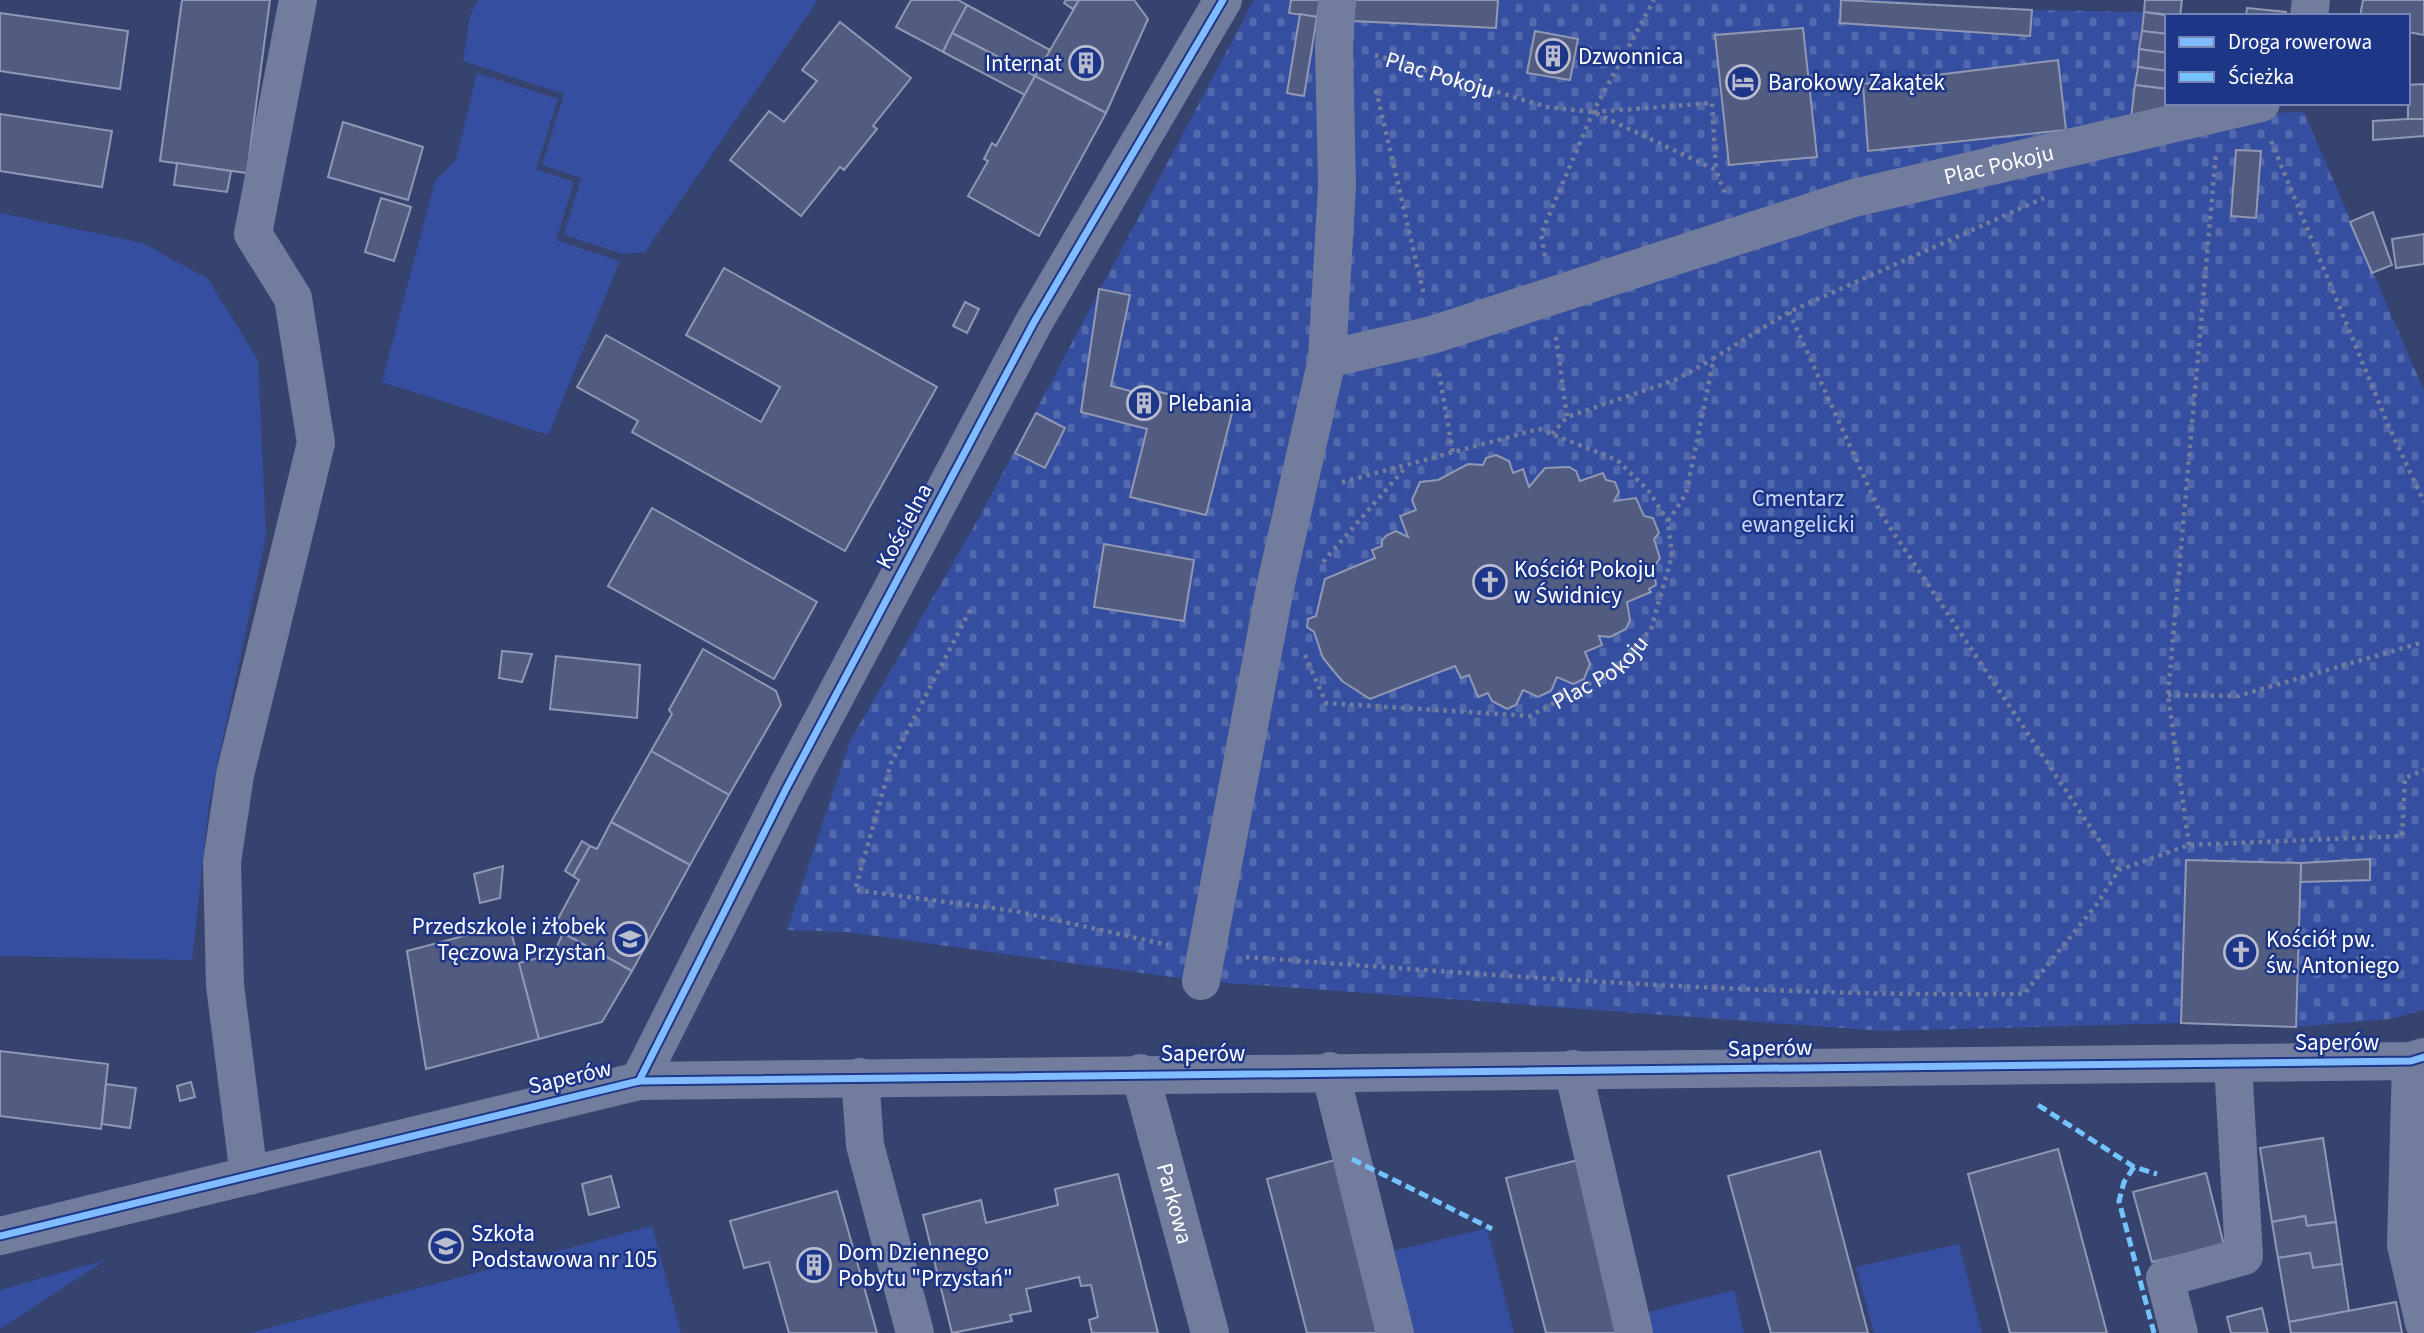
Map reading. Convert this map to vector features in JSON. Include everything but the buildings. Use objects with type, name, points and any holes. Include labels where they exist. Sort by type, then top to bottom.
[{"type":"street","points":[[249,1175],[225,985],[222,862],[235,775],[316,443],[293,298],[253,234],[298,0]]},
{"type":"street","name":"Kościelna","points":[[639,1081],[786,789],[1023,343],[1223,0]]},
{"type":"street","points":[[1204,968],[1275,589],[1327,359],[1337,186],[1334,46],[1337,0]]},
{"type":"street","name":"Plac Pokoju","points":[[1327,359],[1432,335],[1854,198],[2259,120]]},
{"type":"street","points":[[2417,1059],[2406,1245],[2424,1323]]},
{"type":"street","name":"Saperów","points":[[0,1236],[639,1081],[2417,1059]]},
{"type":"street","points":[[2179,1333],[2165,1278],[2244,1256],[2233,1063]]},
{"type":"street","points":[[1573,1069],[1634,1333]]},
{"type":"street","points":[[1330,1071],[1395,1333]]},
{"type":"street","name":"Parkowa","points":[[1140,1073],[1210,1333]]},
{"type":"street","points":[[860,1077],[865,1145],[915,1333]]},
{"type":"path","points":[[1593,113],[1654,0]]},
{"type":"path","points":[[1374,87],[1380,95],[1432,335],[1453,453]]},
{"type":"path","points":[[1593,113],[1712,103],[1716,170],[1739,234]]},
{"type":"path","points":[[2259,120],[2271,139],[2389,427],[2424,502]]},
{"type":"path","points":[[2189,845],[2168,695],[2216,147]]},
{"type":"path","points":[[1552,434],[1567,417],[1675,380],[1789,312],[2050,195]]},
{"type":"path","points":[[1789,312],[1881,514],[2119,870]]},
{"type":"path","points":[[1668,521],[1686,494],[1714,358]]},
{"type":"path","points":[[1275,589],[1309,581],[1338,542],[1406,467]]},
{"type":"path","points":[[970,610],[891,763],[855,890],[1015,911],[1204,968],[1477,974],[1882,996],[2024,994],[2097,904],[2119,870],[2189,845],[2402,836],[2406,778],[2424,770]]},
{"type":"path","points":[[2168,695],[2238,696],[2424,642]]},
{"type":"green space","points":[[478,0],[818,0],[645,252],[623,254],[564,235],[581,178],[542,165],[564,94],[463,61],[470,16]]},
{"type":"green space","name":"Cmentarz ewangelicki","points":[[1254,0],[1887,0],[2032,10],[2144,12],[2131,118],[2304,112],[2424,391],[2424,1010],[2390,1019],[2296,1027],[2181,1023],[1883,1031],[1201,981],[847,932],[787,930],[850,741],[980,516]]},
{"type":"green space","points":[[477,73],[558,99],[536,169],[574,182],[556,240],[620,261],[548,435],[382,382],[435,181],[456,160]]},
{"type":"green space","points":[[0,213],[143,243],[208,279],[258,360],[266,537],[209,804],[192,960],[0,956]]},
{"type":"green space","points":[[652,1226],[681,1333],[250,1333]]},
{"type":"green space","points":[[1487,1228],[1514,1333],[1410,1333],[1389,1252]]},
{"type":"green space","points":[[1959,1244],[1982,1333],[1874,1333],[1856,1267]]},
{"type":"green space","points":[[106,1260],[0,1329],[0,1290]]},
{"type":"green space","points":[[1734,1290],[1744,1333],[1651,1333],[1645,1313]]},
{"type":"marked path","points":[[2038,1105],[2134,1167],[2157,1174]]},
{"type":"marked path","points":[[1352,1159],[1492,1229]]},
{"type":"marked path","points":[[2134,1167],[2124,1182],[2119,1201],[2154,1333]]},
{"type":"cycle path","points":[[639,1081],[786,789],[1034,322],[1223,0]]},
{"type":"cycle path","points":[[0,1236],[639,1081],[2411,1061],[2424,1057]]},
{"type":"place","name":"Dzwonnica","points":[[1553,56]]},
{"type":"place","name":"Internat","points":[[1086,63]]},
{"type":"place","name":"Barokowy Zakątek","points":[[1743,82]]},
{"type":"place","name":"Plebania","points":[[1144,403]]},
{"type":"place","name":"Kościół Pokoju w Świdnicy","points":[[1490,582]]},
{"type":"place","name":"Przedszkole i żłobek Tęczowa Przystań","points":[[630,939]]},
{"type":"place","name":"Kościół pw. św. Antoniego","points":[[2241,952]]},
{"type":"place","name":"Szkoła Podstawowa nr 105","points":[[446,1246]]},
{"type":"place","name":"Dom Dziennego Pobytu \"Przystań\"","points":[[814,1265]]}]
